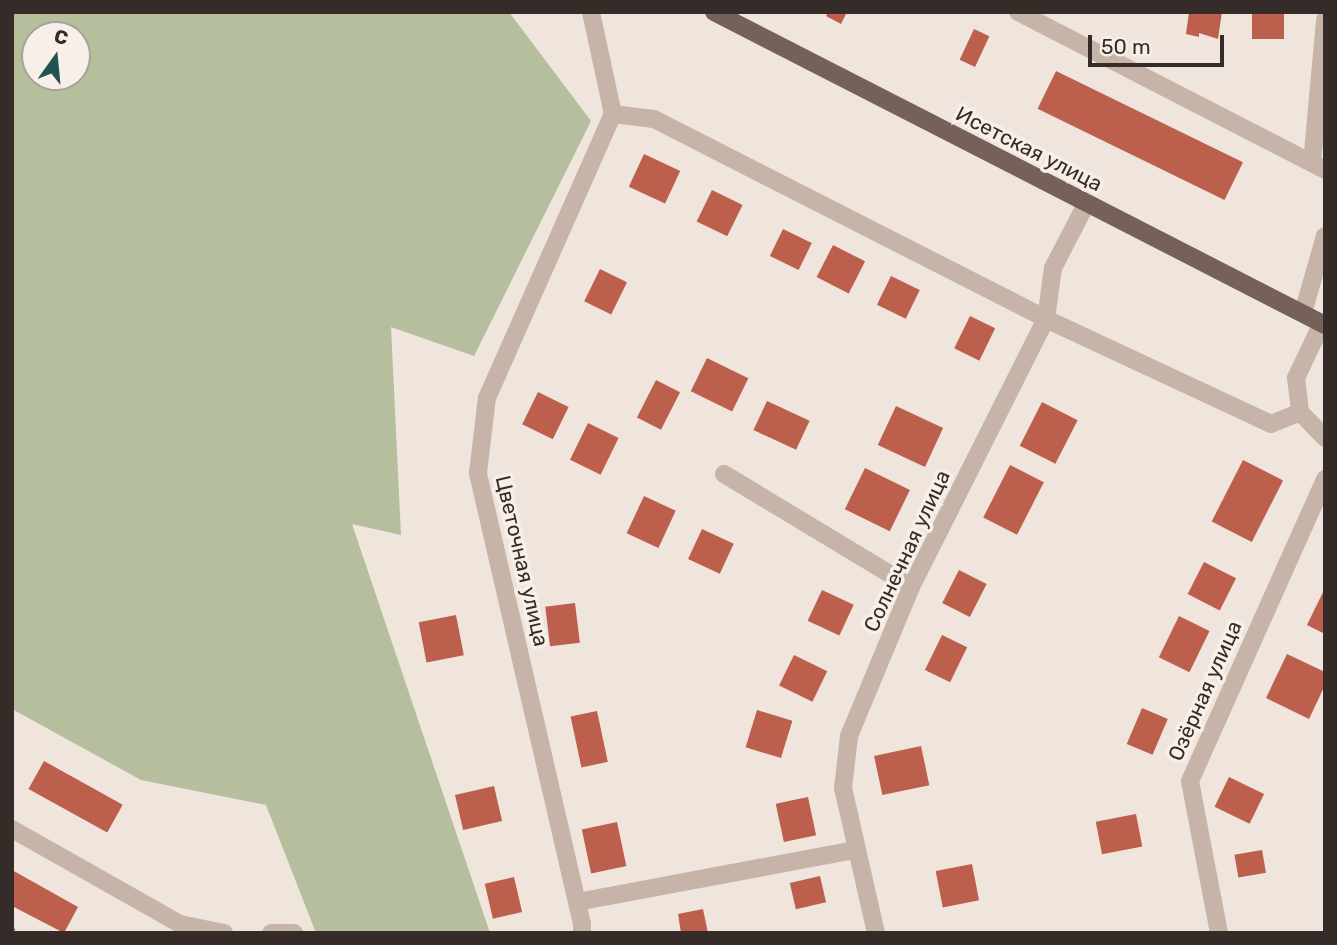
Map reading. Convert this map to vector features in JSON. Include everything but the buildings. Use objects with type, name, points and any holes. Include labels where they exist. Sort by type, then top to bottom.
[{"type":"main road","name":"Исетская улица","points":[[714,12],[1323,324]]},
{"type":"street","points":[[591,12],[589,18],[613,114],[654,118],[1046,319],[1271,424],[1300,412]]},
{"type":"street","points":[[1018,12],[1318,167],[1325,20]]},
{"type":"street","name":"Цветочная улица","points":[[582,933],[478,473],[487,398],[613,114]]},
{"type":"street","name":"Солнечная улица","points":[[876,933],[843,788],[849,736],[911,587],[1046,319],[1053,268],[1086,204]]},
{"type":"street","points":[[1303,313],[1325,236]]},
{"type":"street","points":[[1323,324],[1296,378],[1300,412],[1325,438]]},
{"type":"street","points":[[724,474],[911,587]]},
{"type":"street","name":"Озёрная улица","points":[[1219,933],[1190,781],[1325,479]]},
{"type":"street","points":[[12,829],[180,925],[224,933]]},
{"type":"street","points":[[577,902],[856,850]]},
{"type":"street","points":[[271,933],[294,933]]},
{"type":"path","points":[[12,929],[18,933]]},
{"type":"green space","points":[[12,12],[509,12],[591,121],[474,356],[391,327],[401,535],[352,524],[490,933],[316,933],[266,805],[141,780],[12,709]]}]
